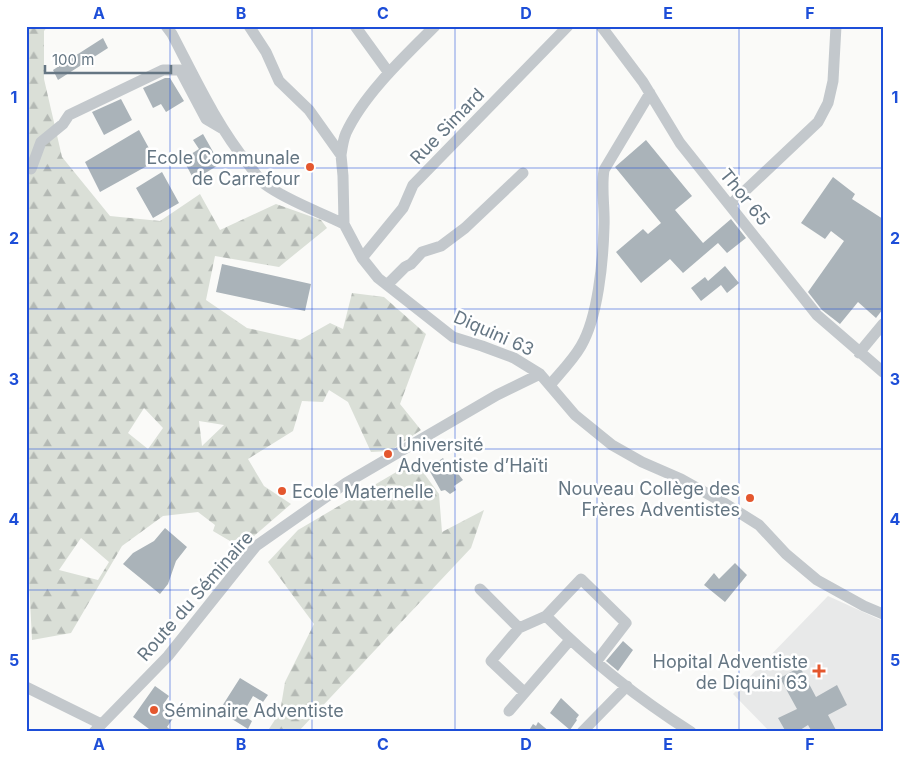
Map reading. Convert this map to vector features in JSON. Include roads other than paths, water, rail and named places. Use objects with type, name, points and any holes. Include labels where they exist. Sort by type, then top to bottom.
[{"type":"street","points":[[166,26],[237,151],[265,184],[284,196],[344,224]]},
{"type":"street","name":"Diquini 63","points":[[249,26],[266,52],[279,81],[309,110],[341,155],[344,176],[344,224],[362,258],[371,270],[387,285],[453,337],[514,358],[540,374],[575,415],[612,445],[642,462],[681,479],[724,503],[758,525],[786,554],[817,580],[864,606],[883,614]]},
{"type":"street","points":[[355,26],[389,72]]},
{"type":"street","points":[[341,155],[345,135],[354,117],[389,72],[435,26]]},
{"type":"street","name":"Rue Simard","points":[[362,258],[403,208],[413,186],[568,26]]},
{"type":"street","name":"Thor 65","points":[[601,26],[650,93],[680,143],[817,315],[883,372]]},
{"type":"street","points":[[730,205],[818,122],[828,103],[833,81],[836,26]]},
{"type":"street","points":[[26,167],[31,169],[41,142],[63,124],[69,115],[163,70],[180,70],[206,119],[225,130]]},
{"type":"street","points":[[550,385],[581,347],[592,322],[600,275],[604,227],[604,170],[650,93]]},
{"type":"street","points":[[387,285],[422,252],[440,246],[465,228],[523,173]]},
{"type":"street","points":[[859,353],[883,324]]},
{"type":"street","name":"Route du Séminaire","points":[[97,728],[168,656],[256,546],[346,483],[497,395],[540,374]]},
{"type":"street","points":[[524,692],[491,661],[519,628],[546,616],[579,580],[584,580],[626,623],[596,662]]},
{"type":"street","points":[[480,589],[519,628]]},
{"type":"street","points":[[546,616],[596,662],[664,715],[691,732]]},
{"type":"street","points":[[509,711],[570,640]]},
{"type":"street","points":[[582,732],[627,686]]},
{"type":"street","points":[[26,687],[97,728]]},
{"type":"place","name":"Ecole Communale de Carrefour","points":[[310,167]]},
{"type":"place","name":"Université Adventiste d’Haïti","points":[[388,454]]},
{"type":"place","name":"Ecole Maternelle","points":[[282,491]]},
{"type":"place","name":"Nouveau Collège des Frères Adventistes","points":[[750,498]]},
{"type":"place","name":"Hopital Adventiste de Diquini 63","points":[[819,671]]},
{"type":"place","name":"Séminaire Adventiste","points":[[154,710]]}]
